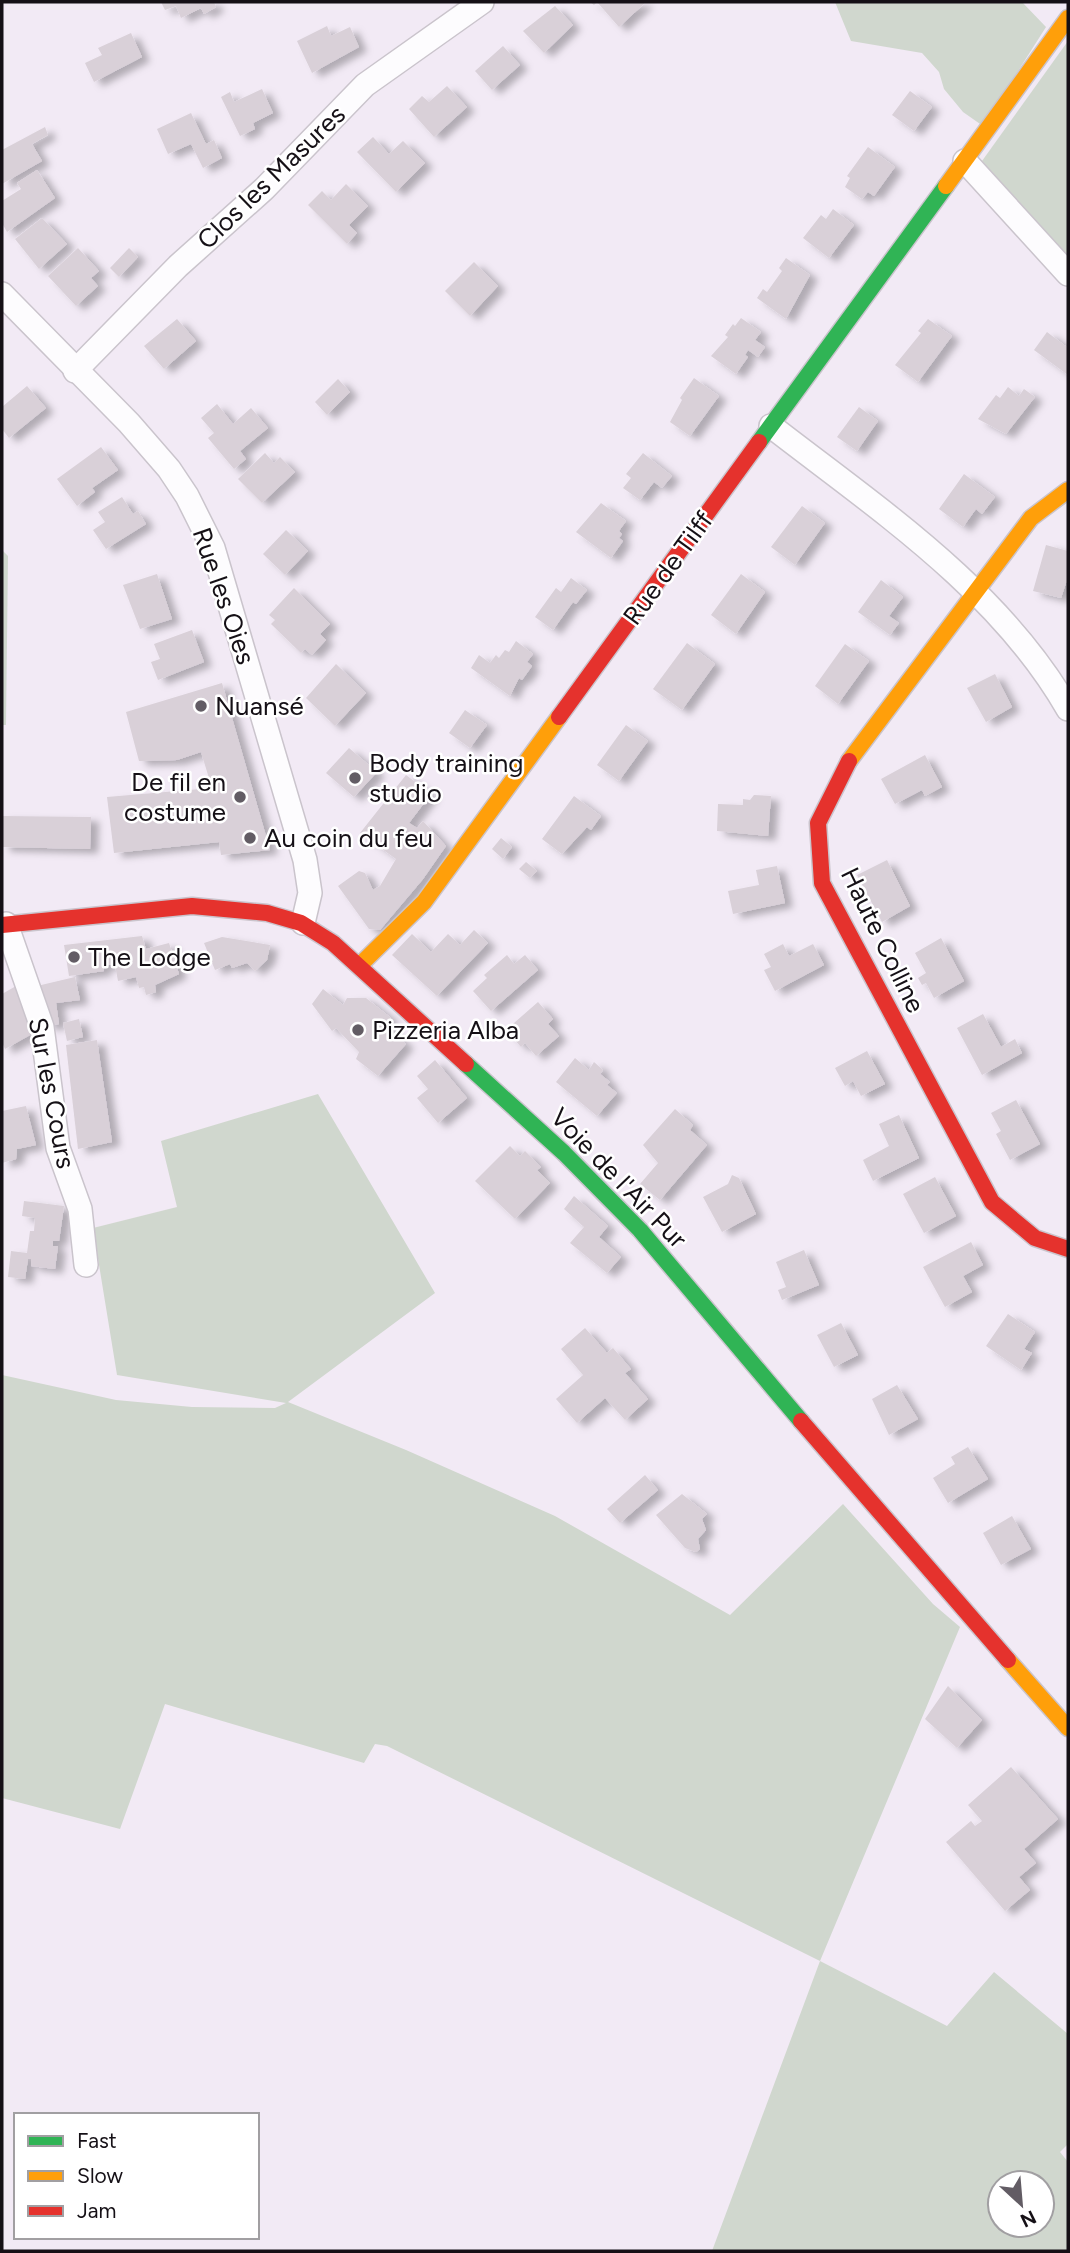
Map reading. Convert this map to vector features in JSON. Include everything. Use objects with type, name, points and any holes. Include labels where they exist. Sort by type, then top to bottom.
[{"type":"main road","name":"Rue de Tilff","points":[[360,965],[424,902],[1068,18]]},
{"type":"main road","name":"Haute Colline","points":[[1068,489],[1031,518],[850,759],[818,823],[822,883],[992,1202],[1029,1237],[1049,1246],[1068,1249]]},
{"type":"main road","name":"Voie de l'Air Pur","points":[[4,924],[196,908],[267,913],[303,923],[360,965],[564,1153],[640,1230],[853,1483],[1068,1728]]},
{"type":"street","name":"Clos les Masures","points":[[75,371],[178,266],[264,189],[365,85],[482,2]]},
{"type":"street","points":[[965,161],[1068,274]]},
{"type":"street","name":"Rue les Oies","points":[[2,294],[75,371],[130,423],[169,469],[213,548],[305,860],[310,893],[303,923]]},
{"type":"street","points":[[771,426],[931,551],[976,593],[1024,646],[1068,709]]},
{"type":"street","name":"Sur les Cours","points":[[4,924],[42,1027],[58,1148],[80,1209],[86,1265]]},
{"type":"shaded area","points":[[835,2],[1022,2],[1046,27],[983,126],[963,112],[944,89],[939,72],[922,53],[851,41]]},
{"type":"shaded area","points":[[1068,41],[1068,259],[982,161]]},
{"type":"shaded area","points":[[2,550],[8,556],[6,725],[2,725]]},
{"type":"shaded area","points":[[318,1094],[435,1293],[288,1402],[406,1450],[555,1516],[730,1615],[843,1504],[933,1604],[960,1627],[820,1961],[387,1746],[375,1744],[364,1763],[165,1704],[120,1829],[2,1798],[2,1375],[116,1400],[192,1407],[275,1408],[286,1403],[117,1375],[93,1228],[177,1207],[161,1141]]},
{"type":"shaded area","points":[[820,1961],[947,2026],[994,1972],[1068,2034],[1068,2144],[1060,2152],[1068,2162],[1068,2251],[712,2251]]},
{"type":"building","points":[[161,2],[214,2],[216,7],[204,14],[201,8],[181,18],[176,6],[165,10]]},
{"type":"building","points":[[597,2],[646,2],[619,27]]},
{"type":"building","points":[[555,6],[573,25],[544,53],[523,31]]},
{"type":"building","points":[[327,26],[331,36],[350,27],[359,47],[312,73],[297,41]]},
{"type":"building","points":[[131,33],[142,57],[94,82],[85,63],[102,55],[98,48]]},
{"type":"building","points":[[503,46],[520,65],[492,90],[475,71]]},
{"type":"building","points":[[447,86],[467,107],[434,137],[409,109],[422,96],[429,102]]},
{"type":"building","points":[[262,89],[273,113],[253,123],[255,129],[240,136],[221,97],[230,92],[234,102]]},
{"type":"building","points":[[910,91],[932,107],[914,131],[892,115]]},
{"type":"building","points":[[191,113],[206,144],[214,140],[222,158],[203,168],[191,144],[168,154],[157,129]]},
{"type":"building","points":[[45,127],[48,135],[32,144],[42,161],[2,184],[2,150]]},
{"type":"building","points":[[373,137],[389,154],[403,141],[425,163],[396,192],[357,152]]},
{"type":"building","points":[[868,147],[895,167],[874,196],[868,192],[862,199],[845,187],[850,178],[847,176]]},
{"type":"building","points":[[37,170],[55,198],[7,232],[2,223],[2,201],[21,189],[17,183]]},
{"type":"building","points":[[346,184],[368,206],[349,225],[357,233],[347,244],[308,205],[322,191],[331,200]]},
{"type":"building","points":[[833,209],[854,225],[829,258],[803,238],[821,215],[826,219]]},
{"type":"building","points":[[42,218],[67,244],[39,269],[15,239]]},
{"type":"building","points":[[78,248],[99,271],[91,278],[98,286],[76,306],[48,276]]},
{"type":"building","points":[[129,248],[138,257],[119,277],[110,268]]},
{"type":"building","points":[[786,258],[810,275],[786,319],[757,298],[763,289],[767,292],[782,271],[779,268]]},
{"type":"building","points":[[474,262],[498,286],[470,316],[445,291]]},
{"type":"building","points":[[741,318],[761,332],[755,340],[765,347],[758,357],[748,350],[745,355],[748,357],[736,374],[711,356],[728,337],[725,335],[733,324],[735,326]]},
{"type":"building","points":[[177,319],[196,341],[164,369],[144,346]]},
{"type":"building","points":[[928,319],[952,336],[918,382],[895,365],[921,333],[918,331]]},
{"type":"building","points":[[1047,332],[1068,348],[1068,375],[1034,350]]},
{"type":"building","points":[[694,378],[719,396],[690,436],[670,422],[682,400],[680,398]]},
{"type":"building","points":[[338,379],[350,392],[327,415],[315,402]]},
{"type":"building","points":[[27,386],[46,408],[9,438],[2,429],[2,407]]},
{"type":"building","points":[[1008,387],[1019,396],[1024,389],[1035,397],[1006,434],[978,419],[996,395],[1000,398]]},
{"type":"building","points":[[217,404],[233,424],[251,408],[268,428],[240,451],[246,459],[234,469],[208,438],[214,433],[201,418]]},
{"type":"building","points":[[859,407],[878,421],[857,451],[837,437]]},
{"type":"building","points":[[101,447],[118,470],[92,488],[95,492],[77,506],[57,479]]},
{"type":"building","points":[[265,453],[274,463],[280,457],[295,472],[262,503],[238,479]]},
{"type":"building","points":[[643,453],[672,476],[662,488],[654,482],[640,500],[623,488],[631,478],[626,474]]},
{"type":"building","points":[[964,474],[995,497],[982,514],[976,509],[963,527],[939,509]]},
{"type":"building","points":[[122,497],[133,514],[138,511],[146,524],[106,549],[93,530],[105,522],[98,512]]},
{"type":"building","points":[[601,503],[626,521],[619,531],[622,534],[619,538],[623,541],[611,558],[576,532]]},
{"type":"building","points":[[802,506],[825,523],[795,565],[771,547]]},
{"type":"building","points":[[286,530],[308,551],[285,575],[263,554]]},
{"type":"building","points":[[1046,545],[1068,551],[1068,577],[1061,598],[1033,591]]},
{"type":"building","points":[[157,574],[172,619],[140,629],[123,585]]},
{"type":"building","points":[[741,574],[765,592],[736,634],[711,615]]},
{"type":"building","points":[[571,578],[587,590],[576,604],[573,602],[553,630],[535,617],[556,588],[561,592]]},
{"type":"building","points":[[881,580],[903,597],[889,616],[899,623],[890,635],[858,612]]},
{"type":"building","points":[[294,588],[330,624],[320,634],[326,640],[312,655],[305,649],[301,653],[271,624],[275,620],[269,615]]},
{"type":"building","points":[[192,630],[204,662],[158,680],[151,662],[160,659],[154,644]]},
{"type":"building","points":[[516,641],[533,654],[527,662],[532,666],[522,680],[519,678],[510,696],[471,668],[479,655],[490,663],[496,655],[499,658],[505,650],[509,652]]},
{"type":"building","points":[[687,643],[715,664],[682,710],[653,689]]},
{"type":"building","points":[[845,644],[869,661],[838,704],[815,686]]},
{"type":"building","points":[[336,664],[366,693],[335,726],[306,698]]},
{"type":"building","points":[[995,674],[1012,707],[986,722],[967,688]]},
{"type":"building","points":[[222,683],[270,850],[221,855],[219,842],[114,853],[107,797],[212,788],[201,752],[177,760],[139,761],[126,712]]},
{"type":"building","points":[[465,710],[487,725],[470,748],[449,733]]},
{"type":"building","points":[[626,725],[648,741],[619,781],[597,765]]},
{"type":"building","points":[[349,748],[377,772],[354,797],[326,773]]},
{"type":"building","points":[[925,755],[942,787],[925,796],[922,790],[895,804],[881,779]]},
{"type":"building","points":[[406,775],[431,794],[409,823],[417,828],[423,821],[446,846],[423,879],[380,930],[369,929],[338,886],[359,871],[365,873],[373,890],[380,886],[396,859],[360,833]]},
{"type":"building","points":[[754,795],[771,796],[768,836],[717,831],[718,804],[743,805],[743,799],[750,800]]},
{"type":"building","points":[[574,796],[601,816],[591,830],[587,827],[562,854],[542,839]]},
{"type":"building","points":[[2,816],[91,817],[90,849],[2,847]]},
{"type":"building","points":[[501,838],[512,847],[503,859],[492,849]]},
{"type":"building","points":[[887,860],[910,906],[882,922],[857,875]]},
{"type":"building","points":[[526,862],[537,871],[530,878],[519,869]]},
{"type":"building","points":[[777,866],[785,903],[733,914],[728,891],[759,885],[756,870]]},
{"type":"building","points":[[474,930],[488,943],[437,996],[392,955],[412,934],[431,952],[448,934],[460,945]]},
{"type":"building","points":[[142,936],[146,949],[169,943],[179,974],[155,985],[156,992],[146,995],[144,987],[139,988],[136,977],[118,981],[115,965],[103,965],[104,971],[69,976],[64,945]]},
{"type":"building","points":[[222,937],[270,945],[267,960],[255,971],[247,963],[232,968],[230,964],[215,970],[204,943]]},
{"type":"building","points":[[941,938],[964,981],[934,998],[926,983],[922,985],[918,978],[926,973],[915,953]]},
{"type":"building","points":[[783,944],[789,956],[813,944],[824,965],[775,991],[764,970],[771,967],[764,954]]},
{"type":"building","points":[[507,955],[514,964],[525,955],[538,970],[491,1011],[473,991],[487,978],[484,975]]},
{"type":"building","points":[[75,977],[80,1000],[56,1003],[59,1024],[47,1026],[37,986]]},
{"type":"building","points":[[16,986],[39,1030],[5,1049],[2,1042],[2,994]]},
{"type":"building","points":[[323,989],[343,1005],[347,998],[366,998],[391,1018],[385,1026],[406,1044],[378,1076],[356,1059],[359,1052],[336,1028],[332,1031],[312,1004]]},
{"type":"building","points":[[538,1002],[553,1019],[548,1024],[559,1036],[536,1056],[525,1043],[521,1047],[506,1030]]},
{"type":"building","points":[[983,1014],[1001,1047],[1015,1039],[1022,1053],[982,1075],[957,1028]]},
{"type":"building","points":[[79,1019],[83,1037],[67,1041],[63,1023]]},
{"type":"building","points":[[97,1040],[112,1142],[78,1149],[66,1045]]},
{"type":"building","points":[[867,1051],[885,1084],[861,1096],[853,1081],[845,1086],[835,1068]]},
{"type":"building","points":[[575,1058],[589,1070],[594,1062],[603,1070],[600,1074],[610,1082],[607,1085],[617,1093],[597,1116],[556,1082]]},
{"type":"building","points":[[435,1060],[467,1098],[438,1123],[417,1098],[428,1089],[417,1076]]},
{"type":"building","points":[[1016,1100],[1040,1144],[1010,1160],[996,1134],[1001,1131],[991,1113]]},
{"type":"building","points":[[26,1106],[36,1145],[17,1149],[16,1159],[2,1163],[2,1111]]},
{"type":"building","points":[[675,1109],[693,1125],[690,1130],[707,1145],[660,1200],[640,1184],[658,1163],[643,1145]]},
{"type":"building","points":[[899,1115],[919,1158],[873,1181],[863,1160],[889,1146],[879,1124]]},
{"type":"building","points":[[510,1146],[520,1156],[525,1151],[541,1167],[537,1170],[550,1183],[515,1219],[475,1181]]},
{"type":"building","points":[[732,1175],[739,1178],[756,1214],[722,1232],[703,1197],[728,1184]]},
{"type":"building","points":[[935,1177],[956,1216],[924,1233],[903,1194]]},
{"type":"building","points":[[574,1196],[608,1226],[599,1237],[621,1257],[607,1273],[570,1243],[584,1227],[564,1209]]},
{"type":"building","points":[[24,1201],[64,1206],[59,1241],[53,1241],[53,1246],[58,1246],[55,1269],[31,1266],[31,1259],[28,1259],[25,1279],[8,1277],[11,1251],[27,1253],[30,1231],[34,1231],[35,1218],[22,1216]]},
{"type":"building","points":[[971,1242],[983,1265],[963,1276],[972,1292],[945,1307],[923,1267]]},
{"type":"building","points":[[804,1250],[819,1285],[782,1300],[778,1290],[786,1287],[776,1262]]},
{"type":"building","points":[[1008,1314],[1035,1332],[1024,1349],[1032,1353],[1021,1370],[986,1346]]},
{"type":"building","points":[[841,1323],[858,1355],[834,1367],[817,1335]]},
{"type":"building","points":[[585,1328],[607,1353],[613,1348],[631,1369],[625,1373],[648,1399],[625,1420],[605,1398],[577,1423],[556,1399],[583,1375],[561,1349]]},
{"type":"building","points":[[897,1385],[918,1419],[889,1435],[872,1399]]},
{"type":"building","points":[[968,1447],[988,1479],[948,1503],[933,1478],[955,1464],[951,1457]]},
{"type":"building","points":[[645,1475],[658,1490],[620,1523],[607,1509]]},
{"type":"building","points":[[682,1494],[707,1514],[702,1519],[706,1530],[698,1539],[700,1549],[696,1552],[685,1548],[656,1515]]},
{"type":"building","points":[[1012,1516],[1031,1549],[1001,1565],[983,1533]]},
{"type":"building","points":[[948,1686],[982,1720],[957,1748],[925,1719]]},
{"type":"building","points":[[1011,1767],[1058,1819],[1024,1849],[1036,1863],[1019,1877],[1030,1890],[1005,1911],[946,1842],[971,1821],[975,1826],[982,1821],[968,1805]]},
{"type":"traffic: fast","points":[[759,442],[946,186]]},
{"type":"traffic: fast","points":[[466,1064],[564,1153],[640,1230],[801,1421]]},
{"type":"traffic: slow","points":[[946,186],[1068,18]]},
{"type":"traffic: slow","points":[[849,761],[1031,518],[1068,490]]},
{"type":"traffic: slow","points":[[360,965],[424,902],[559,717]]},
{"type":"traffic: slow","points":[[1008,1660],[1068,1728]]},
{"type":"traffic: jam","points":[[559,717],[759,442]]},
{"type":"traffic: jam","points":[[849,761],[818,823],[822,883],[992,1202],[1035,1238],[1068,1249]]},
{"type":"traffic: jam","points":[[2,925],[192,906],[267,913],[301,923],[333,943],[466,1064]]},
{"type":"traffic: jam","points":[[801,1421],[1008,1660]]},
{"type":"place","name":"Nuansé","points":[[201,706]]},
{"type":"place","name":"Body training studio","points":[[355,778]]},
{"type":"place","name":"De fil en costume","points":[[240,797]]},
{"type":"place","name":"Au coin du feu","points":[[250,838]]},
{"type":"place","name":"The Lodge","points":[[74,957]]},
{"type":"place","name":"Pizzeria Alba","points":[[358,1030]]}]
